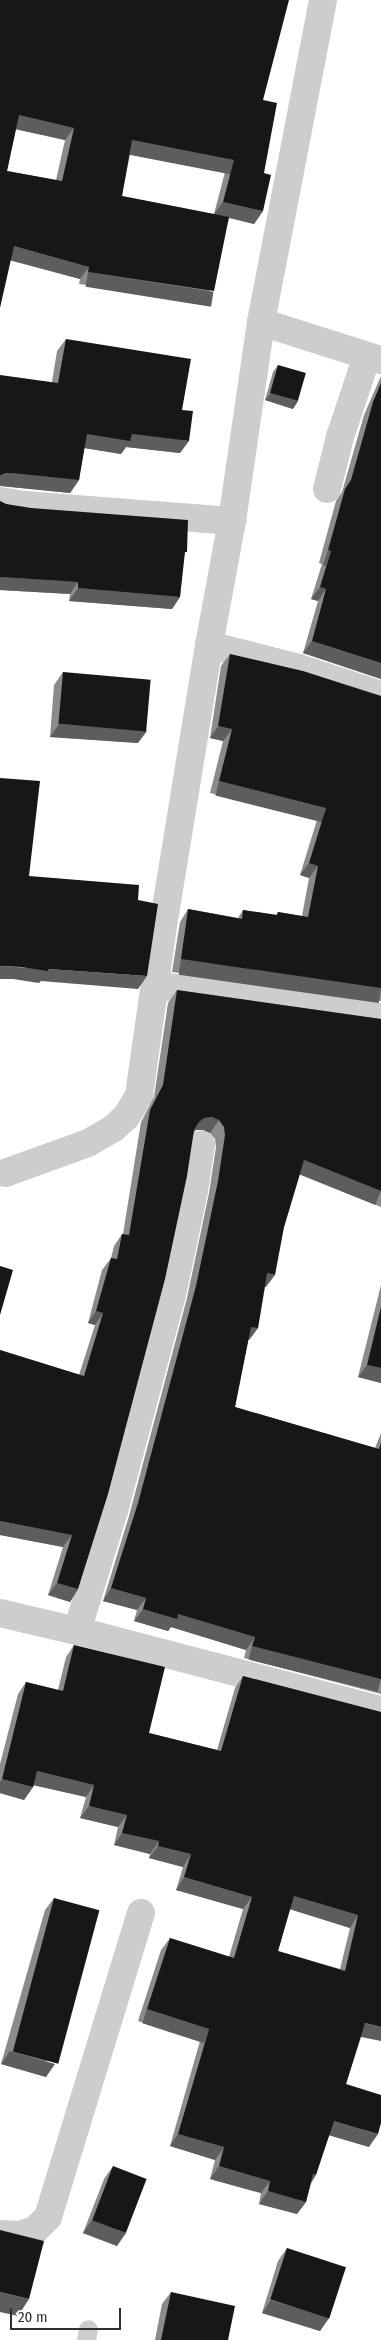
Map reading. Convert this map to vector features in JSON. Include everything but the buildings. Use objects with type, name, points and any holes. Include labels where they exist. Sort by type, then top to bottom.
[{"type":"street","points":[[5,1173],[88,1143],[114,1128],[126,1117],[139,1095],[209,645],[232,521],[261,322],[323,0]]},
{"type":"street","points":[[261,322],[374,358],[340,437],[327,489]]},
{"type":"street","points":[[0,501],[24,505],[232,521]]},
{"type":"street","points":[[209,645],[299,668],[381,696]]},
{"type":"street","points":[[155,985],[381,1017]]},
{"type":"street","points":[[77,1631],[114,1511],[172,1295],[194,1191],[201,1145]]},
{"type":"street","points":[[0,1614],[77,1631],[381,1710]]},
{"type":"street","points":[[0,2234],[19,2235],[35,2230],[48,2217],[141,1913]]}]
